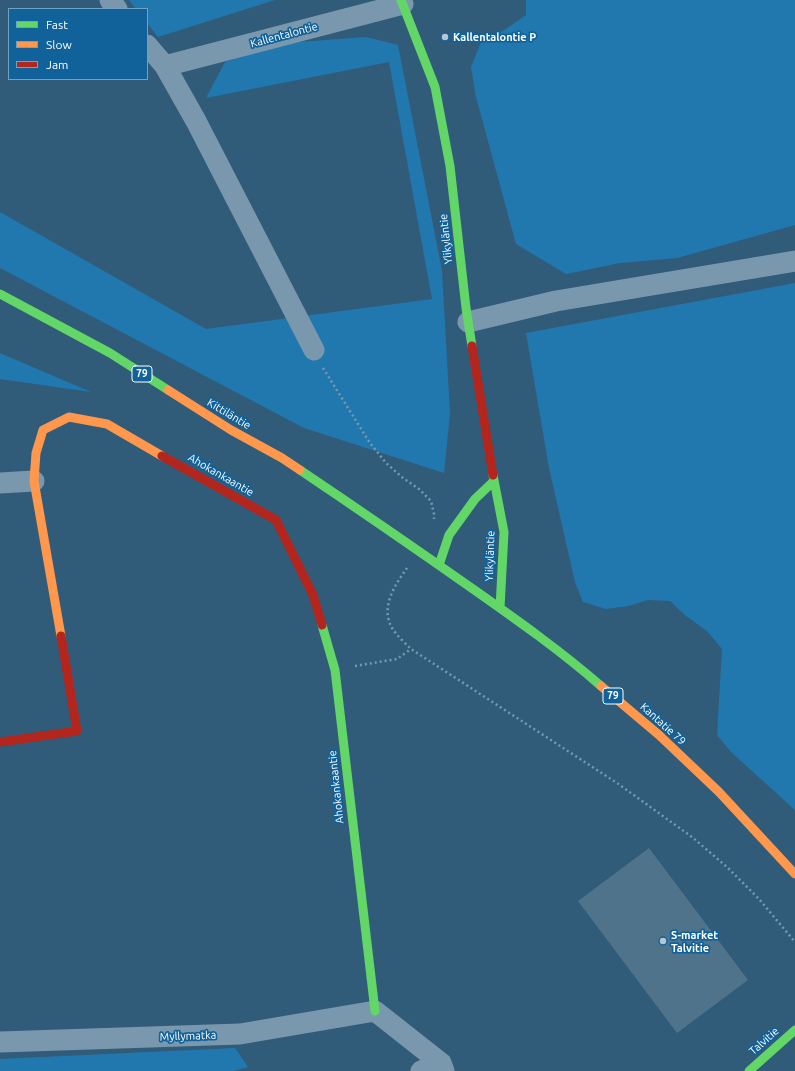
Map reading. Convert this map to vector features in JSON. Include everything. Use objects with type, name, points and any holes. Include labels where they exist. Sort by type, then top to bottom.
[{"type":"main road","name":"Ylikyläntie","points":[[402,2],[435,87],[450,166],[468,322],[494,481],[504,532],[500,608]]},
{"type":"main road","name":"Kittiläntie","points":[[0,294],[110,354],[231,430],[282,458],[439,565]]},
{"type":"main road","name":"Ahokankaantie","points":[[0,742],[77,731],[34,481],[36,452],[44,430],[69,417],[107,424],[276,520],[313,595],[335,670],[375,1011]]},
{"type":"main road","points":[[439,565],[449,535],[475,499],[494,481]]},
{"type":"main road","name":"79","points":[[439,565],[500,608]]},
{"type":"main road","name":"Kantatie 79","points":[[500,608],[582,668],[658,735],[719,792],[795,874]]},
{"type":"main road","name":"Talvitie","points":[[749,1071],[795,1030]]},
{"type":"street","points":[[110,0],[116,8]]},
{"type":"street","name":"Kallentalontie","points":[[165,66],[402,2]]},
{"type":"street","points":[[148,46],[165,66],[196,121],[314,350]]},
{"type":"street","points":[[468,322],[556,301],[795,261]]},
{"type":"street","points":[[0,484],[34,481]]},
{"type":"street","points":[[375,1011],[443,1067]]},
{"type":"street","name":"Myllymatka","points":[[0,1042],[240,1034],[375,1011]]},
{"type":"street","points":[[421,1071],[443,1067]]},
{"type":"path","points":[[314,350],[324,369],[370,443],[386,463],[403,478],[419,489],[431,501],[434,520]]},
{"type":"path","points":[[419,550],[395,586],[389,600],[388,615],[392,628],[411,649],[617,783],[692,837],[728,867],[759,899],[795,942]]},
{"type":"path","points":[[335,670],[397,659],[411,649]]},
{"type":"shaded area","points":[[129,0],[275,0],[158,37],[148,24],[148,8],[135,8]]},
{"type":"shaded area","points":[[526,0],[795,0],[795,225],[677,258],[620,263],[566,274],[516,244],[476,97],[471,67],[481,42],[506,29],[526,15]]},
{"type":"shaded area","points":[[366,37],[398,45],[442,271],[450,413],[444,473],[304,428],[0,268],[0,212],[206,329],[432,299],[389,62],[206,98],[225,62],[285,43]]},
{"type":"shaded area","points":[[795,283],[795,810],[731,752],[717,735],[722,649],[707,631],[686,616],[670,601],[648,600],[628,606],[606,609],[583,602],[575,582],[549,468],[526,333]]},
{"type":"shaded area","points":[[0,353],[91,392],[0,379]]},
{"type":"shaded area","points":[[235,1048],[248,1067],[234,1071],[0,1071],[0,1059]]},
{"type":"building","name":"S-market Talvitie","points":[[649,848],[748,980],[677,1033],[578,901]]},
{"type":"traffic: fast","points":[[401,0],[435,87],[450,166],[466,308],[472,346]]},
{"type":"traffic: fast","points":[[0,294],[110,353],[168,390]]},
{"type":"traffic: fast","points":[[300,470],[506,612],[555,648],[601,686]]},
{"type":"traffic: fast","points":[[493,475],[504,532],[500,608]]},
{"type":"traffic: fast","points":[[439,565],[449,535],[475,499],[494,481]]},
{"type":"traffic: fast","points":[[322,625],[335,670],[375,1011]]},
{"type":"traffic: fast","points":[[749,1071],[795,1030]]},
{"type":"traffic: slow","points":[[168,390],[231,430],[282,458],[300,470]]},
{"type":"traffic: slow","points":[[61,636],[34,481],[36,453],[43,430],[69,417],[107,424],[162,456]]},
{"type":"traffic: slow","points":[[601,686],[659,735],[719,792],[795,874]]},
{"type":"traffic: jam","points":[[472,346],[493,475]]},
{"type":"traffic: jam","points":[[162,456],[276,520],[313,595],[322,625]]},
{"type":"traffic: jam","points":[[0,742],[77,731],[61,636]]},
{"type":"place","name":"Kallentalontie P","points":[[445,37]]},
{"type":"place","name":"S-market Talvitie","points":[[663,941]]}]
